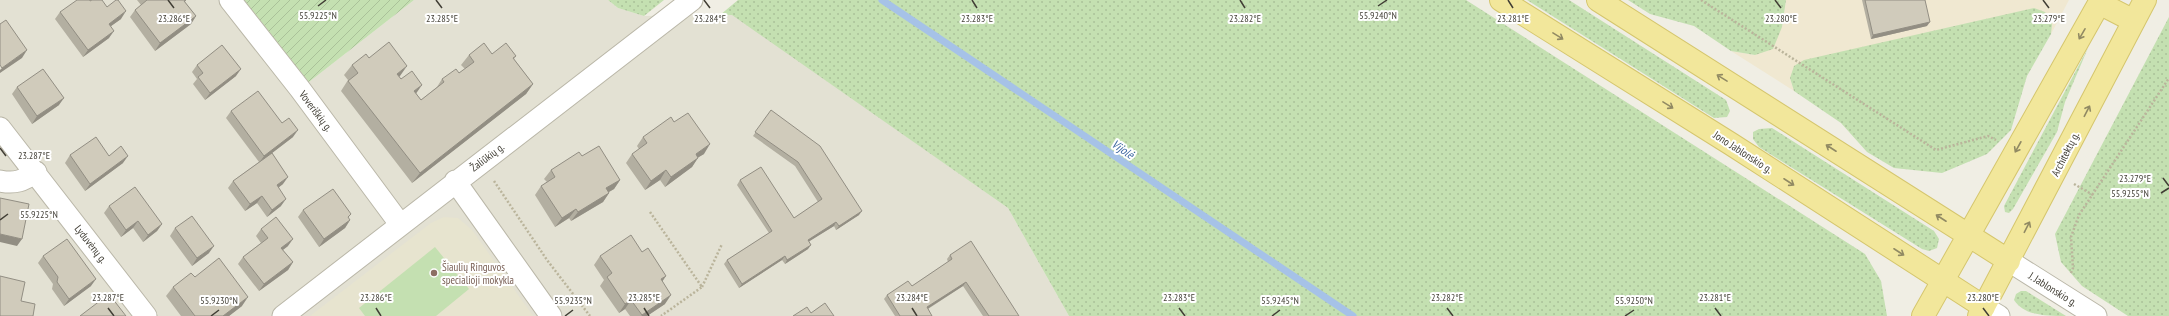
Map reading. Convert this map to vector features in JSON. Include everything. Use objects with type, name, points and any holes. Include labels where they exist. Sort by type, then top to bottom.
[{"type":"main road","name":"Jono Jablonskio g.","points":[[1501,0],[1731,144],[1942,280],[1987,313]]},
{"type":"main road","points":[[1598,0],[2009,261]]},
{"type":"main road","name":"Architektų g.","points":[[1987,313],[2009,261],[2145,0]]},
{"type":"main road","points":[[1923,316],[2100,2],[2134,21]]},
{"type":"street","name":"Voveriškių g.","points":[[230,0],[300,89],[400,224]]},
{"type":"street","name":"Žaliūkių g.","points":[[283,316],[455,181],[692,0]]},
{"type":"street","name":"Lyduvėnų g.","points":[[0,128],[36,172],[146,316]]},
{"type":"street","points":[[0,181],[9,183],[21,182],[36,172]]},
{"type":"street","points":[[455,181],[551,316]]},
{"type":"street","name":"J. Jablonskio g.","points":[[2009,261],[2096,316]]},
{"type":"path","points":[[1701,0],[1936,150],[1988,136],[2016,150]]},
{"type":"path","points":[[2060,293],[2073,268],[2071,237],[2079,215],[2169,78]]},
{"type":"path","points":[[481,162],[547,260],[590,316]]},
{"type":"path","points":[[2055,172],[2093,195]]},
{"type":"path","points":[[650,212],[702,287]]},
{"type":"path","points":[[661,316],[702,287],[722,244]]},
{"type":"shaded area","points":[[0,0],[230,0],[300,89],[414,0],[608,0],[618,8],[644,16],[732,14],[1008,208],[1069,316],[0,316]]},
{"type":"shaded area","points":[[1786,0],[2069,0],[2051,34],[2052,25],[1790,78],[1794,91],[1731,51],[1755,55],[1782,27]]},
{"type":"shaded area","name":"Šiaulių Ringuvos specialioji mokykla","points":[[444,217],[458,218],[472,230],[533,316],[310,316],[431,223]]},
{"type":"green space","points":[[230,0],[414,0],[300,89]]},
{"type":"green space","points":[[608,0],[664,0],[644,16],[618,8]]},
{"type":"green space","points":[[738,0],[1466,0],[1865,254],[1881,281],[1887,316],[1069,316],[1008,208],[732,15],[720,15]]},
{"type":"green space","points":[[1527,0],[1569,0],[1726,100],[1730,111],[1727,117],[1714,118]]},
{"type":"green space","points":[[1628,0],[1786,0],[1782,27],[1773,49],[1755,55],[1731,51],[1694,26],[1650,14]]},
{"type":"green space","points":[[2034,8],[2045,12],[2050,18],[2052,25],[2051,34],[2027,76],[2011,130],[1987,154],[1942,173],[1894,168],[1867,152],[1841,123],[1794,91],[1790,78],[1794,66],[1804,60]]},
{"type":"green space","points":[[2169,17],[2169,316],[2128,316],[2082,286],[2061,262],[2055,234]]},
{"type":"green space","points":[[2088,48],[2065,102],[2057,132],[2013,209],[2009,213],[2005,212],[2004,206]]},
{"type":"green space","points":[[1772,128],[1934,231],[1939,239],[1937,248],[1929,251],[1922,249],[1759,147],[1753,139],[1753,132],[1759,129]]},
{"type":"green space","points":[[435,247],[469,289],[436,316],[365,316],[359,308]]},
{"type":"green space","points":[[2021,291],[2026,291],[2066,316],[2037,314],[2024,309],[2014,300],[2016,294]]},
{"type":"building","points":[[77,0],[102,0],[107,7],[118,0],[126,11],[109,24],[114,31],[88,50],[60,12]]},
{"type":"building","points":[[147,0],[186,0],[184,1],[196,16],[160,43],[135,10]]},
{"type":"building","points":[[1865,0],[1925,0],[1930,22],[1873,35]]},
{"type":"building","points":[[6,20],[27,50],[2,68],[0,65],[0,24]]},
{"type":"building","points":[[389,42],[407,66],[397,74],[401,79],[412,71],[422,85],[414,91],[421,100],[444,82],[442,79],[456,69],[459,73],[474,62],[469,55],[484,43],[492,54],[506,43],[516,56],[513,58],[533,84],[420,173],[348,81],[358,73],[352,65],[366,54],[369,58]]},
{"type":"building","points":[[222,45],[241,69],[210,93],[198,77],[203,73],[197,65]]},
{"type":"building","points":[[43,69],[64,98],[37,116],[17,87]]},
{"type":"building","points":[[258,91],[282,123],[289,118],[298,130],[264,156],[231,111]]},
{"type":"building","points":[[771,110],[820,146],[862,211],[839,226],[836,222],[808,240],[811,245],[787,260],[785,256],[742,284],[727,260],[772,231],[740,180],[761,167],[794,218],[822,199],[798,162],[755,132]]},
{"type":"building","points":[[688,113],[710,144],[696,154],[698,158],[671,177],[666,170],[651,181],[632,154],[647,143],[643,137],[671,117],[674,122]]},
{"type":"building","points":[[96,137],[109,156],[121,146],[128,156],[90,184],[70,155]]},
{"type":"building","points":[[599,146],[620,180],[606,188],[609,193],[578,212],[576,209],[562,218],[541,186],[555,177],[551,170],[579,152],[582,156]]},
{"type":"building","points":[[272,153],[288,177],[277,185],[286,199],[272,210],[262,196],[250,204],[233,181]]},
{"type":"building","points":[[135,187],[162,224],[148,235],[138,221],[126,230],[109,206]]},
{"type":"building","points":[[333,189],[351,214],[348,217],[350,220],[324,239],[303,210]]},
{"type":"building","points":[[0,198],[29,204],[22,239],[0,234]]},
{"type":"building","points":[[192,216],[214,246],[197,258],[175,228]]},
{"type":"building","points":[[276,217],[293,239],[281,248],[293,262],[264,284],[243,257],[268,238],[261,229]]},
{"type":"building","points":[[631,235],[642,252],[648,248],[666,276],[661,279],[671,295],[642,315],[631,300],[625,304],[607,277],[612,273],[600,256]]},
{"type":"building","points":[[67,239],[96,279],[69,299],[57,282],[58,277],[43,256]]},
{"type":"building","points":[[971,241],[1019,316],[989,316],[966,282],[927,307],[932,316],[900,316],[887,295],[908,281],[912,286],[952,259],[950,255]]},
{"type":"building","points":[[219,258],[248,297],[223,316],[195,316],[173,287],[191,273],[195,277]]},
{"type":"building","points":[[0,276],[25,282],[21,301],[35,304],[33,316],[0,316]]},
{"type":"building","points":[[109,294],[126,316],[80,316]]},
{"type":"building","points":[[825,303],[834,316],[793,316],[807,307],[811,313]]},
{"type":"waterway","name":"Vijolė","points":[[882,0],[1353,316]]},
{"type":"place","name":"Šiaulių Ringuvos specialioji mokykla","points":[[434,273]]}]
